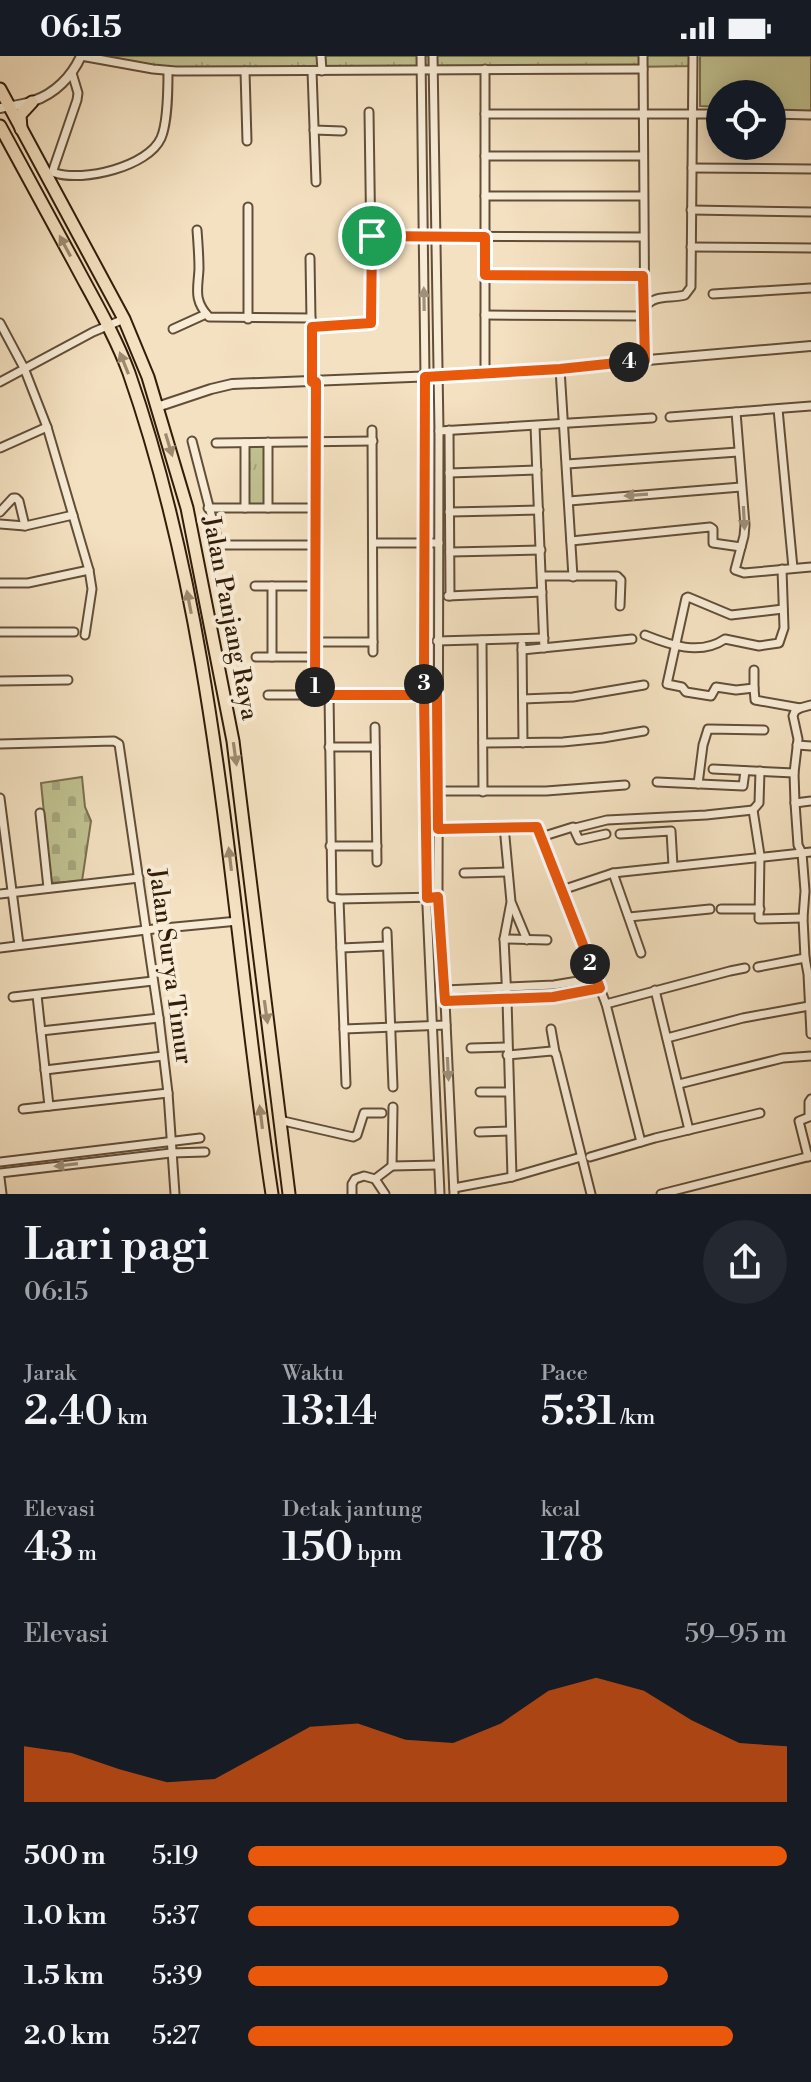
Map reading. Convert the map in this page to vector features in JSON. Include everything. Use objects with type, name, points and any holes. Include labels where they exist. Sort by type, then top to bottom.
[{"type":"main road","name":"Jalan Panjang Raya","points":[[5,101],[124,319],[142,360],[187,508],[233,741],[289,1194]]},
{"type":"main road","points":[[21,129],[20,115],[32,102]]},
{"type":"main road","name":"Jalan Panjang Raya","points":[[0,126],[109,325],[128,371],[170,515],[218,763],[272,1194]]},
{"type":"main road","points":[[200,662],[206,665],[217,661]]},
{"type":"main road","points":[[204,683],[210,678],[221,680]]},
{"type":"street","points":[[5,101],[32,102],[59,86],[72,73],[81,56],[168,71],[643,69]]},
{"type":"street","points":[[321,56],[322,71]]},
{"type":"street","points":[[421,56],[427,69],[430,236],[433,898],[454,1191],[760,1113]]},
{"type":"street","points":[[433,56],[427,69],[432,377],[439,431],[432,543],[438,597],[431,695],[438,791],[433,898],[445,990],[440,1025],[440,1194]]},
{"type":"street","points":[[643,56],[645,360]]},
{"type":"street","points":[[644,313],[647,304],[656,298],[681,297],[689,292],[692,282],[693,56]]},
{"type":"street","points":[[485,69],[485,374]]},
{"type":"street","points":[[72,73],[77,100],[53,170],[58,174],[81,177],[130,163],[151,152],[163,130],[168,71]]},
{"type":"street","points":[[245,71],[247,141]]},
{"type":"street","points":[[312,71],[316,182]]},
{"type":"street","points":[[312,327],[371,323],[369,112]]},
{"type":"street","points":[[485,114],[706,114]]},
{"type":"street","points":[[786,114],[811,115]]},
{"type":"street","points":[[314,130],[342,131]]},
{"type":"street","points":[[485,156],[643,156]]},
{"type":"street","points":[[692,168],[811,169]]},
{"type":"street","points":[[485,196],[643,196]]},
{"type":"street","points":[[248,207],[248,319]]},
{"type":"street","points":[[691,210],[811,212]]},
{"type":"street","points":[[197,230],[197,296],[209,317],[311,318]]},
{"type":"street","points":[[372,236],[643,237]]},
{"type":"street","points":[[691,247],[811,248]]},
{"type":"street","points":[[310,258],[316,442],[315,695]]},
{"type":"street","points":[[485,275],[643,276]]},
{"type":"street","points":[[713,294],[811,288]]},
{"type":"street","points":[[485,315],[644,313]]},
{"type":"street","points":[[173,329],[206,314]]},
{"type":"street","points":[[0,382],[124,319]]},
{"type":"street","points":[[0,323],[24,368],[47,427],[89,570],[92,589],[85,635]]},
{"type":"street","points":[[157,407],[222,386],[560,369],[811,346]]},
{"type":"street","points":[[560,369],[573,577]]},
{"type":"street","points":[[670,417],[811,406]]},
{"type":"street","points":[[778,409],[793,568]]},
{"type":"street","points":[[736,412],[745,525],[736,572],[811,567]]},
{"type":"street","points":[[439,431],[652,418]]},
{"type":"street","points":[[535,426],[544,648]]},
{"type":"street","points":[[0,448],[47,427]]},
{"type":"street","points":[[372,430],[373,652]]},
{"type":"street","points":[[449,430],[450,596]]},
{"type":"street","points":[[192,441],[219,545],[316,545]]},
{"type":"street","points":[[216,443],[373,441]]},
{"type":"street","points":[[268,442],[268,508]]},
{"type":"street","points":[[245,443],[245,508]]},
{"type":"street","points":[[567,464],[738,452]]},
{"type":"street","points":[[449,473],[537,470]]},
{"type":"street","points":[[569,501],[741,487]]},
{"type":"street","points":[[0,512],[16,498],[25,526]]},
{"type":"street","points":[[208,508],[316,508]]},
{"type":"street","points":[[449,512],[539,510]]},
{"type":"street","points":[[0,524],[25,526],[73,515]]},
{"type":"street","points":[[571,541],[710,527],[713,529],[713,543],[741,547]]},
{"type":"street","points":[[373,543],[432,543]]},
{"type":"street","points":[[450,552],[541,550]]},
{"type":"street","points":[[645,635],[675,646],[712,647],[725,639],[759,646],[776,644],[783,634],[782,569]]},
{"type":"street","points":[[0,583],[28,583],[89,570]]},
{"type":"street","points":[[542,576],[619,577],[620,606]]},
{"type":"street","points":[[255,586],[316,586]]},
{"type":"street","points":[[272,586],[272,657]]},
{"type":"street","points":[[438,597],[542,592]]},
{"type":"street","points":[[754,688],[736,690],[716,687],[707,697],[667,684],[685,599],[731,615],[783,609]]},
{"type":"street","points":[[0,632],[74,632]]},
{"type":"street","points":[[437,641],[544,638]]},
{"type":"street","points":[[522,639],[523,743]]},
{"type":"street","points":[[522,650],[632,639]]},
{"type":"street","points":[[482,640],[483,792]]},
{"type":"street","points":[[315,642],[373,642]]},
{"type":"street","points":[[256,657],[315,657]]},
{"type":"street","points":[[754,670],[755,700],[800,708]]},
{"type":"street","points":[[0,681],[68,680]]},
{"type":"street","points":[[523,699],[573,697],[644,685]]},
{"type":"street","points":[[268,695],[431,695]]},
{"type":"street","points":[[329,695],[331,896],[333,899],[433,898]]},
{"type":"street","points":[[811,705],[795,711],[793,716],[797,745],[794,773],[798,845],[807,853],[808,890],[803,918],[811,1034]]},
{"type":"street","points":[[375,727],[377,862]]},
{"type":"street","points":[[698,784],[708,729],[764,730]]},
{"type":"street","points":[[483,743],[590,740],[644,731]]},
{"type":"street","name":"Jalan Surya Timur","points":[[0,744],[114,741],[119,744],[159,1018],[175,1194]]},
{"type":"street","points":[[797,745],[811,746]]},
{"type":"street","points":[[329,747],[375,747]]},
{"type":"street","points":[[713,769],[794,773]]},
{"type":"street","points":[[657,782],[743,786],[745,771]]},
{"type":"street","points":[[541,837],[607,820],[753,810],[759,803],[760,771]]},
{"type":"street","points":[[438,791],[546,791],[625,785]]},
{"type":"street","points":[[0,798],[19,945]]},
{"type":"street","points":[[795,803],[811,801]]},
{"type":"street","points":[[753,810],[760,858],[761,920],[803,918]]},
{"type":"street","points":[[40,813],[48,888]]},
{"type":"street","points":[[504,826],[511,902],[527,940]]},
{"type":"street","points":[[438,829],[536,826],[606,1004],[641,1142]]},
{"type":"street","points":[[575,828],[580,841],[606,834]]},
{"type":"street","points":[[620,834],[671,831],[673,866]]},
{"type":"street","points":[[330,846],[377,846]]},
{"type":"street","points":[[562,890],[613,873],[807,853]]},
{"type":"street","points":[[464,873],[507,872]]},
{"type":"street","points":[[613,873],[641,953]]},
{"type":"street","points":[[0,894],[139,878]]},
{"type":"street","points":[[339,899],[346,1084]]},
{"type":"street","points":[[511,902],[504,939],[512,1177]]},
{"type":"street","points":[[629,917],[710,909]]},
{"type":"street","points":[[721,909],[760,909]]},
{"type":"street","points":[[0,948],[238,921]]},
{"type":"street","points":[[387,932],[393,1087]]},
{"type":"street","points":[[504,939],[547,940]]},
{"type":"street","points":[[341,948],[387,946]]},
{"type":"street","points":[[758,967],[805,958]]},
{"type":"street","points":[[606,1004],[745,968]]},
{"type":"street","points":[[445,990],[554,985],[596,978]]},
{"type":"street","points":[[13,997],[153,981]]},
{"type":"street","points":[[445,1001],[553,997],[600,988]]},
{"type":"street","points":[[655,990],[689,1130]]},
{"type":"street","points":[[37,995],[49,1106]]},
{"type":"street","points":[[667,1038],[743,1018],[809,1006]]},
{"type":"street","points":[[41,1031],[159,1018]]},
{"type":"street","points":[[344,1029],[440,1025]]},
{"type":"street","points":[[551,1029],[586,1157],[591,1194]]},
{"type":"street","points":[[471,1048],[555,1052]]},
{"type":"street","points":[[45,1070],[163,1056]]},
{"type":"street","points":[[679,1084],[783,1058],[811,1056]]},
{"type":"street","points":[[480,1092],[509,1092]]},
{"type":"street","points":[[23,1109],[168,1093]]},
{"type":"street","points":[[661,1194],[810,1156],[799,1121],[809,1117],[811,1099]]},
{"type":"street","points":[[392,1166],[393,1107]]},
{"type":"street","points":[[279,1120],[353,1137],[357,1135],[364,1113],[382,1113]]},
{"type":"street","points":[[479,1132],[510,1131]]},
{"type":"street","points":[[0,1162],[200,1138]]},
{"type":"street","points":[[97,1151],[99,1161]]},
{"type":"street","points":[[2,1194],[0,1175],[99,1161],[205,1152]]},
{"type":"street","points":[[375,1179],[392,1166],[438,1165]]},
{"type":"street","points":[[352,1194],[355,1179],[364,1176],[375,1179],[385,1194]]},
{"type":"green space","points":[[85,56],[695,56],[695,66],[168,70],[84,61]]},
{"type":"green space","points":[[700,56],[811,56],[811,112],[786,111],[786,80],[706,80],[706,106],[700,106]]},
{"type":"green space","points":[[247,445],[268,445],[267,505],[247,505]]},
{"type":"green space","points":[[82,777],[85,807],[91,821],[82,881],[51,883],[41,783]]},
{"type":"route","points":[[372,236],[371,323],[312,327],[312,382],[316,382],[315,695],[416,695],[424,695],[437,695],[438,829],[537,827],[600,988],[553,997],[445,1001],[438,897],[427,898],[424,695],[425,377],[560,369],[645,360],[643,276],[485,275],[485,237],[372,236]]}]
